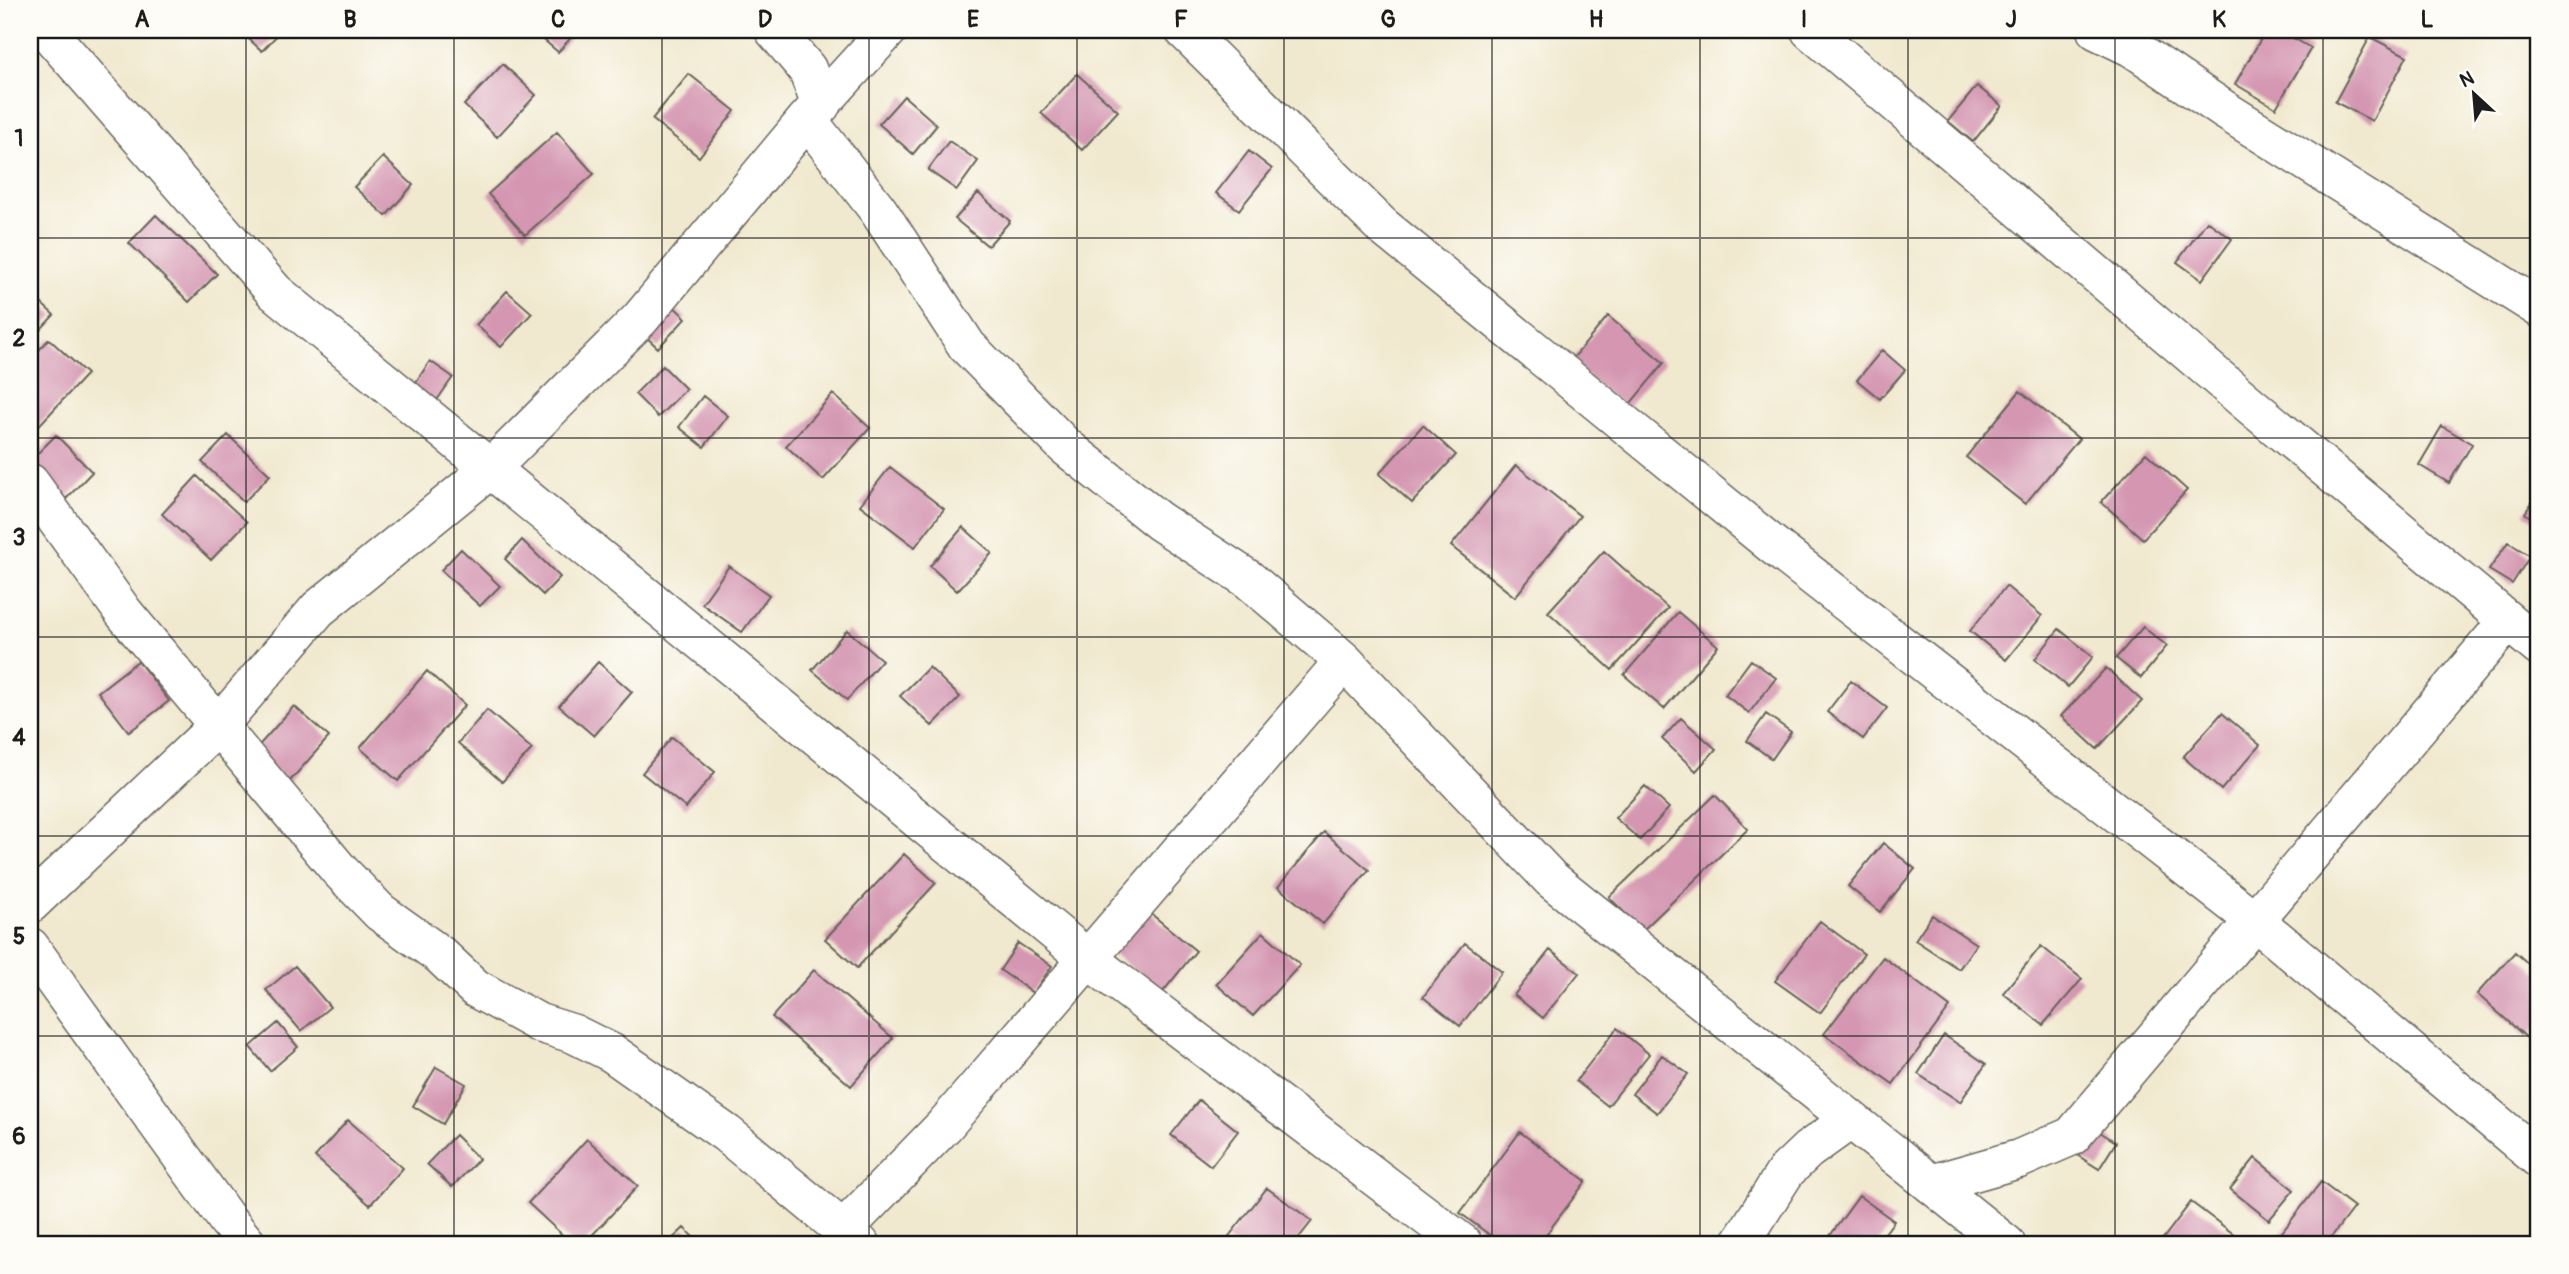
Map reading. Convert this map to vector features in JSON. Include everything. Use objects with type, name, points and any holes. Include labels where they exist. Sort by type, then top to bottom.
[{"type":"street","points":[[46,30],[275,292],[1088,959],[1463,1244]]},
{"type":"street","points":[[774,30],[807,69],[814,113],[967,346],[1055,436],[1159,521],[1248,579],[1344,662],[1551,879],[2006,1244]]},
{"type":"street","points":[[30,904],[219,725],[318,609],[489,470],[640,319],[814,113],[888,30]]},
{"type":"street","points":[[1184,30],[1392,235],[1774,546],[2254,920],[2539,1159]]},
{"type":"street","points":[[1810,30],[2243,400],[2539,648]]},
{"type":"street","points":[[2095,30],[2133,48],[2226,111],[2539,308]]},
{"type":"street","points":[[30,483],[124,613],[340,871],[380,912],[440,955],[475,988],[539,1023],[574,1034],[612,1053],[727,1134],[852,1237],[944,1126],[1344,662]]},
{"type":"street","points":[[1931,1184],[2019,1159],[2072,1136],[2508,621]]},
{"type":"street","points":[[30,947],[247,1244]]},
{"type":"street","points":[[1740,1244],[1786,1171],[1808,1150],[1850,1120]]},
{"type":"building","points":[[239,30],[282,30],[262,51]]},
{"type":"building","points":[[543,30],[578,30],[558,52],[538,35]]},
{"type":"building","points":[[2266,30],[2279,30],[2311,48],[2276,108],[2235,84]]},
{"type":"building","points":[[2370,37],[2407,56],[2372,121],[2335,102]]},
{"type":"building","points":[[503,64],[536,95],[497,137],[464,105]]},
{"type":"building","points":[[689,74],[735,111],[699,157],[652,119]]},
{"type":"building","points":[[1077,74],[1118,111],[1082,150],[1041,113]]},
{"type":"building","points":[[1977,86],[2002,106],[1973,142],[1948,121]]},
{"type":"building","points":[[904,96],[937,125],[913,154],[879,124]]},
{"type":"building","points":[[557,132],[594,174],[525,235],[488,194]]},
{"type":"building","points":[[949,141],[978,161],[957,190],[928,170]]},
{"type":"building","points":[[1249,151],[1272,169],[1239,210],[1216,193]]},
{"type":"building","points":[[383,157],[413,185],[386,216],[354,187]]},
{"type":"building","points":[[978,193],[1010,221],[988,246],[955,219]]},
{"type":"building","points":[[156,215],[217,274],[189,302],[129,243]]},
{"type":"building","points":[[2207,221],[2232,239],[2202,280],[2177,262]]},
{"type":"building","points":[[507,291],[532,313],[501,347],[476,325]]},
{"type":"building","points":[[30,293],[54,315],[30,341]]},
{"type":"building","points":[[670,303],[686,318],[658,348],[642,333]]},
{"type":"building","points":[[1608,316],[1664,363],[1626,409],[1570,362]]},
{"type":"building","points":[[49,339],[87,374],[32,433],[30,360]]},
{"type":"building","points":[[1882,350],[1905,370],[1880,399],[1857,380]]},
{"type":"building","points":[[430,361],[453,377],[433,406],[410,391]]},
{"type":"building","points":[[663,366],[686,389],[658,417],[635,394]]},
{"type":"building","points":[[2020,391],[2079,439],[2025,504],[1966,457]]},
{"type":"building","points":[[833,394],[870,428],[823,480],[786,446]]},
{"type":"building","points":[[703,396],[728,416],[704,447],[679,427]]},
{"type":"building","points":[[1423,425],[1456,455],[1412,503],[1379,474]]},
{"type":"building","points":[[2442,426],[2472,444],[2449,483],[2419,465]]},
{"type":"building","points":[[56,435],[92,472],[66,499],[30,461]]},
{"type":"building","points":[[228,435],[270,475],[244,502],[202,462]]},
{"type":"building","points":[[2146,453],[2187,490],[2143,539],[2101,502]]},
{"type":"building","points":[[1516,465],[1580,516],[1515,597],[1451,546]]},
{"type":"building","points":[[890,467],[944,509],[915,547],[860,505]]},
{"type":"building","points":[[197,476],[247,522],[211,560],[162,514]]},
{"type":"building","points":[[2539,492],[2539,524],[2525,513]]},
{"type":"building","points":[[963,527],[992,553],[957,591],[930,566]]},
{"type":"building","points":[[522,540],[560,577],[543,595],[505,559]]},
{"type":"building","points":[[2508,542],[2530,556],[2512,584],[2489,570]]},
{"type":"building","points":[[461,549],[500,586],[480,606],[441,570]]},
{"type":"building","points":[[1604,551],[1668,608],[1612,670],[1548,612]]},
{"type":"building","points":[[729,566],[769,595],[742,632],[702,604]]},
{"type":"building","points":[[2006,586],[2042,616],[2006,660],[1970,631]]},
{"type":"building","points":[[1678,612],[1718,646],[1664,709],[1624,675]]},
{"type":"building","points":[[2143,627],[2167,646],[2141,678],[2116,658]]},
{"type":"building","points":[[2059,629],[2093,657],[2068,687],[2035,659]]},
{"type":"building","points":[[847,630],[882,660],[847,700],[812,670]]},
{"type":"building","points":[[1751,660],[1776,678],[1749,713],[1725,695]]},
{"type":"building","points":[[138,661],[169,701],[129,732],[98,692]]},
{"type":"building","points":[[598,662],[632,692],[594,736],[559,706]]},
{"type":"building","points":[[929,667],[960,697],[932,726],[900,696]]},
{"type":"building","points":[[2106,668],[2142,701],[2097,749],[2061,716]]},
{"type":"building","points":[[427,671],[465,705],[398,781],[360,748]]},
{"type":"building","points":[[1851,681],[1887,708],[1863,739],[1827,712]]},
{"type":"building","points":[[294,706],[329,737],[289,782],[254,751]]},
{"type":"building","points":[[487,710],[532,749],[502,782],[458,743]]},
{"type":"building","points":[[2222,713],[2260,745],[2221,790],[2183,757]]},
{"type":"building","points":[[1766,714],[1791,732],[1772,759],[1747,741]]},
{"type":"building","points":[[1681,718],[1716,749],[1696,771],[1662,739]]},
{"type":"building","points":[[672,737],[715,772],[686,808],[642,773]]},
{"type":"building","points":[[1645,786],[1669,808],[1640,840],[1615,818]]},
{"type":"building","points":[[1715,795],[1748,829],[1642,931],[1609,897]]},
{"type":"building","points":[[1324,832],[1369,870],[1323,924],[1278,887]]},
{"type":"building","points":[[1883,843],[1915,869],[1880,912],[1848,886]]},
{"type":"building","points":[[904,854],[936,883],[857,968],[825,939]]},
{"type":"building","points":[[1144,908],[1196,951],[1162,993],[1109,950]]},
{"type":"building","points":[[1932,915],[1976,944],[1959,969],[1915,940]]},
{"type":"building","points":[[1820,921],[1864,954],[1820,1013],[1775,981]]},
{"type":"building","points":[[1263,932],[1300,965],[1253,1016],[1216,984]]},
{"type":"building","points":[[1018,943],[1052,966],[1033,993],[1000,970]]},
{"type":"building","points":[[1465,943],[1502,972],[1460,1026],[1423,997]]},
{"type":"building","points":[[2041,946],[2082,979],[2043,1025],[2003,993]]},
{"type":"building","points":[[1550,950],[1579,973],[1543,1018],[1514,995]]},
{"type":"building","points":[[2515,952],[2539,973],[2539,1024],[2527,1038],[2477,994]]},
{"type":"building","points":[[1883,957],[1950,1007],[1893,1084],[1824,1034]]},
{"type":"building","points":[[295,966],[330,1007],[301,1031],[266,990]]},
{"type":"building","points":[[814,970],[893,1038],[851,1086],[772,1017]]},
{"type":"building","points":[[278,1023],[298,1047],[270,1071],[250,1047]]},
{"type":"building","points":[[1617,1028],[1649,1054],[1608,1106],[1576,1081]]},
{"type":"building","points":[[1944,1035],[1986,1064],[1960,1102],[1918,1074]]},
{"type":"building","points":[[1662,1055],[1688,1074],[1657,1113],[1632,1094]]},
{"type":"building","points":[[436,1067],[466,1084],[443,1124],[413,1106]]},
{"type":"building","points":[[1199,1100],[1238,1131],[1211,1166],[1171,1135]]},
{"type":"building","points":[[348,1120],[403,1168],[370,1205],[315,1157]]},
{"type":"building","points":[[2095,1129],[2116,1142],[2099,1169],[2077,1155]]},
{"type":"building","points":[[1520,1132],[1586,1181],[1539,1244],[1502,1244],[1460,1213]]},
{"type":"building","points":[[455,1135],[479,1159],[452,1187],[427,1164]]},
{"type":"building","points":[[587,1139],[638,1186],[584,1244],[572,1244],[528,1203]]},
{"type":"building","points":[[2255,1158],[2294,1190],[2269,1220],[2230,1189]]},
{"type":"building","points":[[2321,1182],[2354,1207],[2326,1244],[2281,1244],[2276,1240]]},
{"type":"building","points":[[1267,1188],[1312,1221],[1294,1244],[1231,1244],[1226,1240]]},
{"type":"building","points":[[1859,1196],[1894,1221],[1877,1244],[1824,1244]]},
{"type":"building","points":[[2191,1202],[2247,1244],[2159,1244]]},
{"type":"building","points":[[684,1228],[700,1244],[667,1244]]}]
